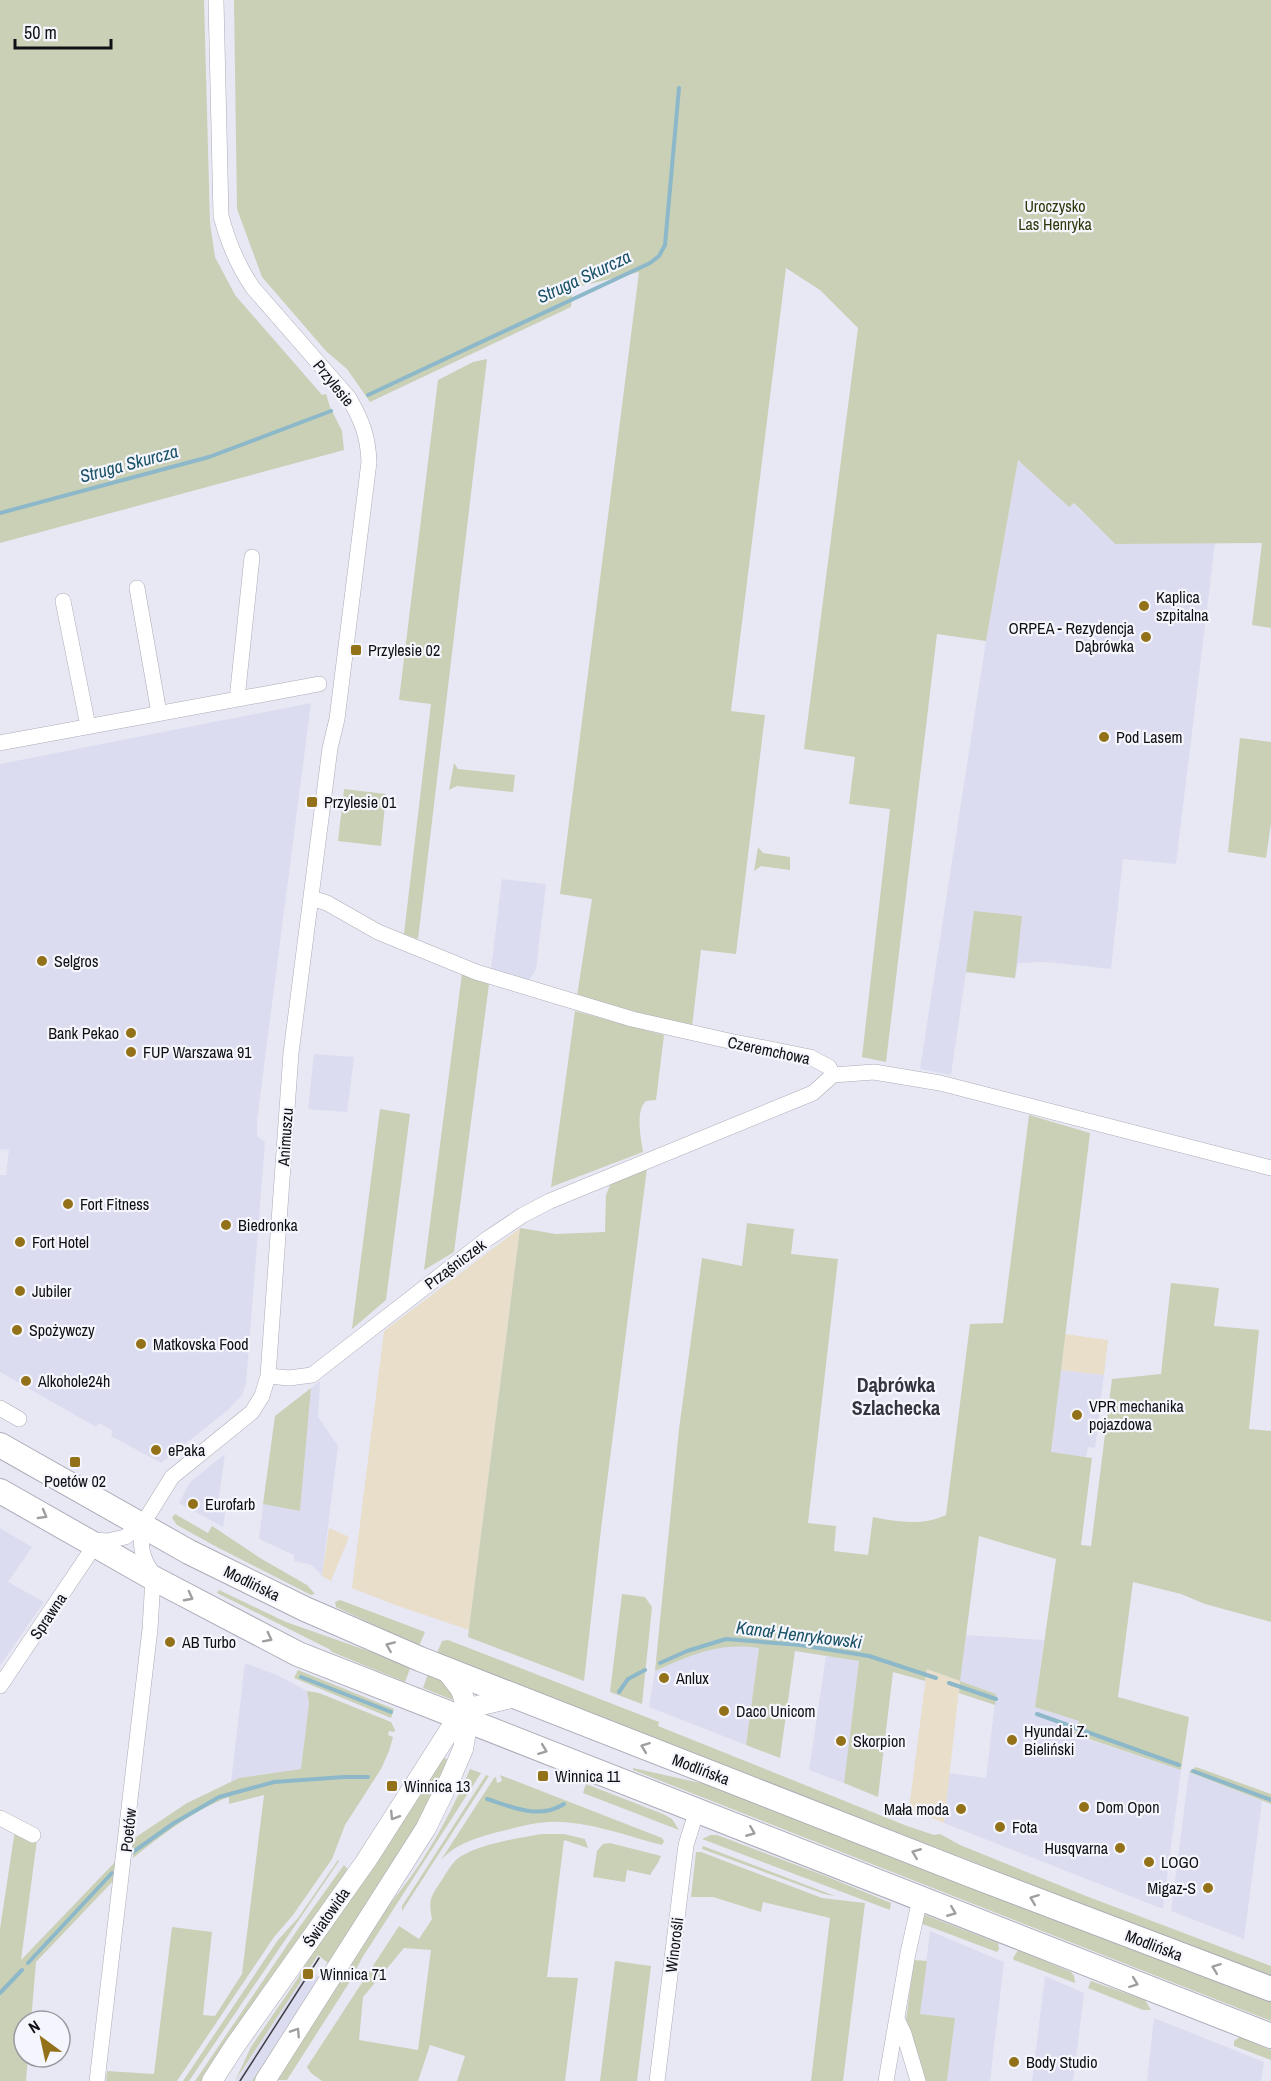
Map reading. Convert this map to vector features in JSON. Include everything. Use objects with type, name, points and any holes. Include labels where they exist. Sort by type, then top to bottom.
[{"type":"main road","name":"Modlińska","points":[[0,1445],[189,1552],[305,1609],[515,1697],[970,1875],[1271,1989]]},
{"type":"main road","points":[[0,1491],[157,1580],[298,1654],[422,1703],[465,1715],[504,1735],[1271,2036]]},
{"type":"street","name":"Przylesie","points":[[216,0],[220,216],[227,240],[240,268],[253,288],[349,398],[368,440],[369,462],[337,718],[330,748],[311,898]]},
{"type":"street","points":[[237,699],[252,557]]},
{"type":"street","points":[[136,588],[159,713]]},
{"type":"street","points":[[63,601],[88,726]]},
{"type":"street","points":[[0,743],[318,684]]},
{"type":"street","name":"Czeremchowa","points":[[311,898],[327,903],[378,932],[476,972],[632,1019],[810,1056],[829,1067],[832,1075]]},
{"type":"street","name":"Animuszu","points":[[268,1376],[291,1053],[311,898]]},
{"type":"street","points":[[832,1075],[874,1072],[940,1083],[1271,1168]]},
{"type":"street","name":"Prząśniczek","points":[[268,1376],[289,1378],[312,1375],[487,1239],[532,1210],[813,1093],[832,1075]]},
{"type":"street","points":[[90,1542],[125,1538],[141,1526],[172,1477],[252,1412],[262,1396],[268,1376]]},
{"type":"street","points":[[0,1408],[19,1419]]},
{"type":"street","points":[[141,1526],[140,1546],[157,1580]]},
{"type":"street","name":"Sprawna","points":[[0,1686],[90,1542]]},
{"type":"street","name":"Poetów","points":[[97,2081],[157,1580]]},
{"type":"street","points":[[265,2081],[426,1828],[463,1749],[465,1715],[461,1690],[444,1668]]},
{"type":"street","points":[[465,1715],[515,1697]]},
{"type":"street","points":[[422,1703],[430,1709],[438,1724],[440,1735],[436,1749]]},
{"type":"street","name":"Światowida","points":[[212,2081],[366,1861],[436,1749],[465,1715]]},
{"type":"street","points":[[459,1758],[469,1745],[482,1736],[504,1735]]},
{"type":"street","name":"Winorośli","points":[[657,2081],[686,1845],[697,1810]]},
{"type":"street","points":[[0,1818],[33,1835]]},
{"type":"street","points":[[886,2081],[920,1899]]},
{"type":"street","points":[[897,2019],[904,2034],[918,2081]]},
{"type":"shaded area","points":[[1018,460],[1069,507],[1073,503],[1115,544],[1215,543],[1176,864],[1123,859],[1111,969],[1047,962],[1018,963],[1015,978],[966,972],[951,1075],[920,1069],[986,641]]},
{"type":"shaded area","name":"Selgros","points":[[311,703],[257,1120],[257,1136],[265,1142],[246,1384],[242,1395],[228,1410],[161,1463],[111,1436],[113,1431],[108,1428],[99,1423],[96,1427],[0,1372],[0,1175],[6,1175],[9,1150],[0,1149],[0,764]]},
{"type":"shaded area","points":[[502,879],[546,884],[536,969],[529,981],[491,969]]},
{"type":"shaded area","points":[[314,1054],[354,1057],[347,1112],[308,1109]]},
{"type":"shaded area","points":[[520,1228],[469,1630],[352,1588],[384,1331]]},
{"type":"shaded area","points":[[1065,1334],[1108,1340],[1104,1375],[1061,1370]]},
{"type":"shaded area","name":"VPR mechanika pojazdowa","points":[[1061,1370],[1104,1375],[1095,1448],[1088,1447],[1086,1457],[1051,1453]]},
{"type":"shaded area","points":[[320,1381],[318,1417],[338,1446],[322,1576],[312,1565],[294,1561],[294,1555],[259,1539],[263,1504],[300,1511],[311,1388]]},
{"type":"shaded area","points":[[225,1454],[218,1504],[226,1506],[223,1527],[179,1503],[190,1482]]},
{"type":"shaded area","points":[[0,1528],[32,1547],[8,1582],[44,1602],[0,1666]]},
{"type":"shaded area","points":[[329,1528],[349,1537],[331,1581],[322,1576]]},
{"type":"shaded area","points":[[966,1635],[1044,1640],[1035,1707],[1079,1721],[1074,1735],[1181,1770],[1163,1909],[944,1823],[949,1773],[986,1778],[996,1694],[960,1681]]},
{"type":"shaded area","points":[[740,1645],[759,1648],[746,1745],[649,1707],[655,1671],[689,1655],[723,1646]]},
{"type":"shaded area","points":[[826,1656],[859,1661],[844,1783],[809,1770]]},
{"type":"shaded area","points":[[245,1663],[277,1675],[307,1691],[309,1703],[301,1769],[239,1778],[231,1782]]},
{"type":"shaded area","points":[[927,1669],[960,1681],[944,1823],[909,1809]]},
{"type":"shaded area","points":[[1189,1772],[1262,1801],[1244,1939],[1171,1911]]},
{"type":"shaded area","points":[[930,1931],[1004,1962],[990,2081],[947,2081],[955,2018],[920,2014]]},
{"type":"shaded area","points":[[308,1969],[319,1977],[252,2081],[236,2081]]},
{"type":"shaded area","points":[[1045,1976],[1084,1993],[1073,2081],[1032,2081]]},
{"type":"shaded area","points":[[1154,2018],[1264,2062],[1261,2081],[1147,2081]]},
{"type":"green space","points":[[0,0],[204,0],[210,223],[215,257],[235,295],[322,395],[326,394],[342,431],[344,450],[0,543]]},
{"type":"green space","name":"Uroczysko Las Henryka","points":[[234,0],[1271,0],[1271,628],[1252,625],[1262,543],[1115,544],[1074,503],[1069,507],[1018,460],[986,641],[937,634],[886,1062],[862,1057],[890,809],[849,804],[855,757],[804,749],[858,328],[820,290],[786,268],[731,711],[765,715],[736,954],[701,950],[692,1027],[577,996],[592,899],[560,894],[639,272],[573,288],[571,307],[370,402],[347,369],[326,351],[262,277],[237,209]]},
{"type":"green space","points":[[487,359],[418,939],[404,934],[431,704],[399,700],[438,380],[473,362]]},
{"type":"green space","points":[[1240,738],[1271,742],[1271,823],[1266,858],[1228,852]]},
{"type":"green space","points":[[454,763],[458,769],[515,775],[513,792],[457,786],[449,790]]},
{"type":"green space","points":[[344,789],[386,794],[381,846],[338,841]]},
{"type":"green space","points":[[758,847],[763,853],[790,857],[790,870],[761,866],[754,871]]},
{"type":"green space","points":[[974,911],[1022,916],[1015,978],[966,972]]},
{"type":"green space","points":[[462,973],[489,984],[454,1252],[424,1270]]},
{"type":"green space","points":[[575,1011],[664,1035],[656,1100],[646,1101],[641,1111],[643,1152],[551,1187]]},
{"type":"green space","points":[[380,1109],[410,1114],[386,1300],[352,1329]]},
{"type":"green space","points":[[1029,1115],[1090,1133],[1051,1452],[1092,1458],[1081,1545],[1091,1546],[1112,1379],[1161,1374],[1171,1283],[1219,1288],[1214,1326],[1259,1330],[1249,1429],[1271,1431],[1271,1622],[1205,1604],[1181,1594],[1133,1582],[1118,1697],[1189,1717],[1181,1770],[1074,1734],[1079,1721],[1035,1707],[1056,1559],[979,1536],[960,1681],[927,1669],[925,1681],[893,1672],[878,1797],[844,1783],[859,1661],[795,1651],[780,1758],[746,1745],[759,1648],[718,1648],[693,1655],[655,1671],[679,1429],[702,1258],[742,1266],[747,1223],[794,1229],[791,1254],[838,1259],[808,1523],[836,1526],[834,1551],[868,1555],[873,1517],[919,1522],[946,1515],[970,1324],[1003,1323]]},
{"type":"green space","points":[[647,1168],[584,1681],[468,1637],[520,1228],[556,1234],[605,1232],[606,1195],[611,1183]]},
{"type":"green space","points":[[311,1388],[300,1511],[263,1504],[275,1416]]},
{"type":"green space","points":[[175,1514],[208,1533],[212,1526],[260,1558],[307,1585],[315,1594],[311,1595],[177,1525],[172,1518]]},
{"type":"green space","points":[[219,1590],[286,1622],[411,1666],[405,1682],[332,1652],[217,1593]]},
{"type":"green space","points":[[622,1594],[645,1597],[652,1607],[642,1704],[610,1692]]},
{"type":"green space","points":[[340,1600],[425,1632],[419,1646],[336,1607],[335,1602]]},
{"type":"green space","points":[[448,1640],[659,1722],[658,1726],[907,1826],[934,1835],[940,1834],[960,1845],[1086,1896],[1271,1966],[1271,1978],[437,1653],[442,1641]]},
{"type":"green space","points":[[298,1670],[394,1709],[391,1718],[294,1678]]},
{"type":"green space","points":[[428,1674],[444,1682],[458,1702],[423,1688]]},
{"type":"green space","points":[[960,1681],[996,1694],[995,1705],[959,1693]]},
{"type":"green space","points":[[307,1691],[319,1693],[391,1722],[395,1730],[394,1732],[389,1731],[388,1735],[393,1737],[381,1769],[345,1825],[332,1859],[293,1915],[274,1937],[177,2081],[106,2081],[107,2071],[154,2074],[172,1927],[212,1932],[203,2015],[215,2016],[242,1974],[264,1795],[229,1804],[229,1797],[216,1802],[179,1824],[133,1858],[133,1839],[187,1803],[239,1778],[301,1769],[309,1703]]},
{"type":"green space","points":[[442,1757],[450,1761],[428,1808],[256,2081],[252,2081],[328,1963],[318,1955],[235,2081],[251,2047],[298,1978],[311,1951]]},
{"type":"green space","points":[[1196,1767],[1271,1794],[1271,1804],[1189,1772]]},
{"type":"green space","points":[[633,1768],[714,1786],[1271,2002],[1271,2021],[633,1770]]},
{"type":"green space","points":[[470,1769],[481,1773],[362,1958],[349,1983],[287,2080],[274,2080],[388,1906],[424,1858]]},
{"type":"green space","points":[[486,1775],[489,1776],[402,1911],[402,1906]]},
{"type":"green space","points":[[500,1775],[662,1838],[664,1841],[662,1845],[577,1823],[535,1823],[475,1839],[460,1845],[441,1860],[494,1778],[496,1777],[497,1783],[502,1781]]},
{"type":"green space","points":[[586,1784],[663,1814],[672,1819],[679,1830],[583,1793]]},
{"type":"green space","points":[[15,1830],[37,1840],[21,1960],[117,1860],[115,1879],[36,1962],[32,2009],[12,2009],[12,2069],[27,2069],[26,2081],[0,2081],[0,1929]]},
{"type":"green space","points":[[542,1834],[564,1834],[585,1839],[588,1848],[564,1840],[547,1977],[578,1978],[565,2081],[457,2081],[465,2056],[430,2045],[418,2081],[322,2081],[311,2073],[307,2067],[399,1926],[419,1939],[432,1919],[430,1907],[433,1894],[454,1862],[484,1846]],"holes":[[[404,1948],[431,1950],[418,2050],[359,2040],[363,1997]]]},
{"type":"green space","points":[[717,1835],[891,1903],[890,1910],[702,1839]]},
{"type":"green space","points":[[610,1843],[661,1856],[650,1875],[627,1870],[625,1882],[593,1877],[597,1851],[603,1844]]},
{"type":"green space","points":[[703,1846],[835,1896],[702,1849]]},
{"type":"green space","points":[[696,1852],[822,1898],[865,1903],[843,2081],[811,2081],[830,1918],[763,1902],[761,1912],[713,1897],[691,1897]]},
{"type":"green space","points":[[338,1860],[189,2081],[183,2081],[278,1940],[298,1918]]},
{"type":"green space","points":[[344,1865],[349,1871],[203,2081],[195,2081],[298,1929]]},
{"type":"green space","points":[[925,1915],[998,1943],[999,1949],[997,1952],[920,1923],[922,1916]]},
{"type":"green space","points":[[1018,1950],[1071,1972],[1075,1983],[1014,1960]]},
{"type":"green space","points":[[914,1960],[927,1961],[920,2014],[955,2018],[947,2081],[926,2081],[906,2020]]},
{"type":"green space","points":[[615,1961],[651,1966],[637,2081],[600,2081]]},
{"type":"green space","points":[[1091,1981],[1145,2000],[1151,2010],[1143,2010],[1088,1988]]},
{"type":"green space","points":[[1240,2037],[1271,2050],[1271,2060],[1234,2046],[1234,2041]]},
{"type":"waterway","name":"Struga Skurcza","points":[[368,395],[650,263],[659,256],[665,245],[679,88]]},
{"type":"waterway","name":"Struga Skurcza","points":[[0,513],[209,457],[331,411]]},
{"type":"waterway","name":"Kanał Henrykowski","points":[[660,1663],[687,1651],[726,1639],[800,1645],[869,1656],[936,1678]]},
{"type":"waterway","name":"Kanał Henrykowski","points":[[619,1692],[628,1679],[645,1670]]},
{"type":"waterway","points":[[301,1677],[391,1712]]},
{"type":"waterway","name":"Kanał Henrykowski","points":[[949,1683],[996,1699]]},
{"type":"waterway","name":"Kanał Henrykowski","points":[[1037,1714],[1179,1765]]},
{"type":"waterway","name":"Kanał Henrykowski","points":[[1193,1771],[1271,1800]]},
{"type":"waterway","name":"Kanał Henrykowski","points":[[133,1852],[174,1823],[219,1797],[274,1782],[368,1777]]},
{"type":"waterway","name":"Kanał Henrykowski","points":[[487,1799],[535,1812],[555,1809],[564,1804]]},
{"type":"waterway","name":"Kanał Henrykowski","points":[[28,1963],[112,1873]]},
{"type":"waterway","name":"Kanał Henrykowski","points":[[0,1993],[22,1970]]},
{"type":"tram line","points":[[240,2081],[319,1958]]},
{"type":"place","name":"Kaplica szpitalna","points":[[1144,606]]},
{"type":"place","name":"ORPEA - Rezydencja Dąbrówka","points":[[1146,637]]},
{"type":"place","name":"Przylesie 02","points":[[356,650]]},
{"type":"place","name":"Pod Lasem","points":[[1104,737]]},
{"type":"place","name":"Przylesie 01","points":[[312,802]]},
{"type":"place","name":"Selgros","points":[[42,961]]},
{"type":"place","name":"Bank Pekao","points":[[131,1033]]},
{"type":"place","name":"FUP Warszawa 91","points":[[131,1052]]},
{"type":"place","name":"Fort Fitness","points":[[68,1204]]},
{"type":"place","name":"Biedronka","points":[[226,1225]]},
{"type":"place","name":"Fort Hotel","points":[[20,1242]]},
{"type":"place","name":"Jubiler","points":[[20,1291]]},
{"type":"place","name":"Spożywczy","points":[[17,1330]]},
{"type":"place","name":"Matkovska Food","points":[[141,1344]]},
{"type":"place","name":"Alkohole24h","points":[[26,1381]]},
{"type":"place","name":"VPR mechanika pojazdowa","points":[[1077,1415]]},
{"type":"place","name":"ePaka","points":[[156,1450]]},
{"type":"place","name":"Poetów 02","points":[[75,1462]]},
{"type":"place","name":"Eurofarb","points":[[193,1504]]},
{"type":"place","name":"AB Turbo","points":[[170,1642]]},
{"type":"place","name":"Anlux","points":[[664,1678]]},
{"type":"place","name":"Daco Unicom","points":[[724,1711]]},
{"type":"place","name":"Hyundai Z. Bieliński","points":[[1012,1740]]},
{"type":"place","name":"Skorpion","points":[[841,1741]]},
{"type":"place","name":"Winnica 11","points":[[543,1776]]},
{"type":"place","name":"Winnica 13","points":[[392,1786]]},
{"type":"place","name":"Dom Opon","points":[[1084,1807]]},
{"type":"place","name":"Mała moda","points":[[961,1809]]},
{"type":"place","name":"Fota","points":[[1000,1827]]},
{"type":"place","name":"Husqvarna","points":[[1120,1848]]},
{"type":"place","name":"LOGO","points":[[1149,1862]]},
{"type":"place","name":"Migaz-S","points":[[1208,1888]]},
{"type":"place","name":"Winnica 71","points":[[308,1974]]},
{"type":"place","name":"Body Studio","points":[[1014,2062]]},
{"type":"district","name":"Dąbrówka Szlachecka","points":[[896,1396]]}]
